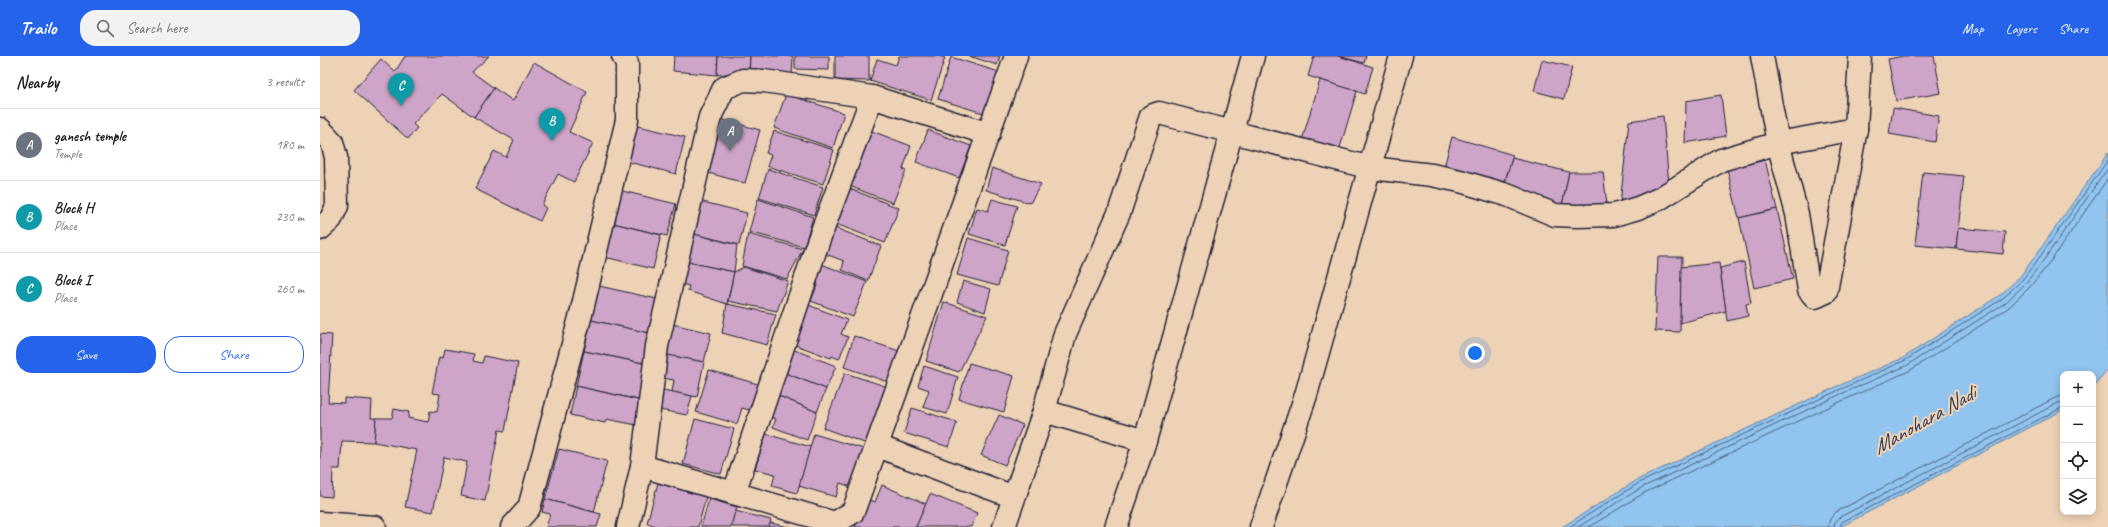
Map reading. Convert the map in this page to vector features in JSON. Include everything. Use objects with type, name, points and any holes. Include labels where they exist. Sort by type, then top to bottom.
[{"type":"street","points":[[512,527],[529,508],[592,268],[627,120],[627,62],[623,56]]},
{"type":"street","points":[[642,466],[835,523],[854,512],[876,446],[1016,56]]},
{"type":"street","points":[[1116,527],[1145,441],[1233,132],[1253,56]]},
{"type":"street","points":[[1261,527],[1306,395],[1371,168],[1401,56]]},
{"type":"street","points":[[1762,56],[1778,143],[1797,214],[1809,290],[1815,297],[1826,292],[1856,129],[1860,56]]},
{"type":"street","points":[[628,527],[642,466],[658,338],[710,117],[724,88],[743,80],[764,81],[872,97],[989,134]]},
{"type":"street","points":[[734,493],[818,242],[872,97]]},
{"type":"street","points":[[1004,527],[1044,411],[1065,334],[1119,213],[1151,116],[1159,113],[1371,168],[1432,175],[1460,181],[1506,195],[1555,215],[1614,215],[1638,208],[1659,199],[1721,160],[1778,143],[1856,129]]},
{"type":"street","points":[[320,129],[332,142],[336,157],[337,206],[330,219],[320,229]]},
{"type":"street","points":[[1044,411],[1145,441]]},
{"type":"street","points":[[876,446],[1014,497]]},
{"type":"street","points":[[320,522],[375,527]]},
{"type":"water","name":"Manohara Nadi","points":[[2108,153],[2108,369],[2096,383],[2096,371],[2060,371],[2060,412],[1840,527],[1562,527],[1637,480],[1838,386],[1903,358],[2000,295],[2019,278]]},
{"type":"building","points":[[405,56],[489,56],[472,72],[494,88],[474,117],[442,94],[413,124],[417,128],[408,139],[354,90],[381,59],[395,72]]},
{"type":"building","points":[[674,56],[718,56],[717,75],[673,71]]},
{"type":"building","points":[[718,56],[750,56],[749,71],[717,75]]},
{"type":"building","points":[[750,56],[793,56],[792,77],[749,77]]},
{"type":"building","points":[[795,56],[829,56],[829,70],[795,69]]},
{"type":"building","points":[[835,56],[869,56],[869,81],[835,80]]},
{"type":"building","points":[[899,56],[939,56],[945,58],[931,100],[870,81],[877,59],[896,65]]},
{"type":"building","points":[[969,56],[1000,56],[997,65]]},
{"type":"building","points":[[1314,56],[1338,56],[1373,67],[1365,94],[1308,76]]},
{"type":"building","points":[[1338,56],[1366,56],[1364,63]]},
{"type":"building","points":[[1903,56],[1934,56],[1941,93],[1896,101],[1888,59]]},
{"type":"building","points":[[951,57],[999,72],[986,114],[938,99]]},
{"type":"building","points":[[1542,60],[1572,67],[1564,99],[1534,91]]},
{"type":"building","points":[[534,62],[587,92],[569,132],[593,143],[574,182],[558,174],[542,205],[546,208],[540,221],[475,189],[494,151],[506,157],[514,140],[474,117],[494,88],[513,101]]},
{"type":"building","points":[[1320,80],[1357,91],[1339,151],[1302,140]]},
{"type":"building","points":[[786,94],[844,113],[833,148],[774,128]]},
{"type":"building","points":[[1721,95],[1726,136],[1685,143],[1686,101]]},
{"type":"building","points":[[1893,108],[1939,116],[1935,142],[1889,134]]},
{"type":"building","points":[[1663,116],[1669,185],[1620,204],[1629,121]]},
{"type":"building","points":[[716,118],[760,130],[745,183],[701,171]]},
{"type":"building","points":[[634,125],[685,137],[676,174],[625,161]]},
{"type":"building","points":[[869,130],[911,146],[903,169],[906,170],[893,203],[847,185]]},
{"type":"building","points":[[928,130],[971,146],[959,178],[916,162]]},
{"type":"building","points":[[774,131],[834,150],[823,184],[767,166],[771,155],[766,153]]},
{"type":"building","points":[[1452,137],[1513,155],[1504,184],[1444,167]]},
{"type":"building","points":[[1512,158],[1569,172],[1562,206],[1504,186]]},
{"type":"building","points":[[1765,160],[1777,209],[1739,218],[1727,169]]},
{"type":"building","points":[[992,168],[1041,184],[1030,203],[986,190]]},
{"type":"building","points":[[768,169],[823,187],[814,215],[759,198]]},
{"type":"building","points":[[1569,172],[1603,172],[1607,205],[1562,206]]},
{"type":"building","points":[[1923,172],[1964,176],[1956,249],[1915,245]]},
{"type":"building","points":[[614,189],[676,204],[667,236],[609,222]]},
{"type":"building","points":[[850,189],[899,208],[885,243],[836,224]]},
{"type":"building","points":[[758,199],[813,217],[804,247],[749,232]]},
{"type":"building","points":[[992,199],[1017,206],[1005,245],[969,234],[977,208],[988,211]]},
{"type":"building","points":[[695,200],[747,213],[739,245],[690,233]]},
{"type":"building","points":[[1777,209],[1793,279],[1754,288],[1739,218]]},
{"type":"building","points":[[609,222],[661,235],[653,269],[601,256]]},
{"type":"building","points":[[833,227],[881,246],[868,281],[842,270],[844,261],[823,253]]},
{"type":"building","points":[[1958,228],[2005,232],[2003,254],[1956,249]]},
{"type":"building","points":[[690,233],[737,245],[734,272],[683,261]]},
{"type":"building","points":[[748,234],[803,249],[787,279],[742,266]]},
{"type":"building","points":[[968,238],[1008,250],[998,286],[957,275]]},
{"type":"building","points":[[1658,257],[1682,257],[1680,332],[1655,331]]},
{"type":"building","points":[[683,261],[734,272],[727,304],[688,291],[689,286],[678,283]]},
{"type":"building","points":[[1744,262],[1751,303],[1746,304],[1748,316],[1727,321],[1720,268]]},
{"type":"building","points":[[819,263],[867,282],[853,317],[811,301],[818,283],[812,280]]},
{"type":"building","points":[[1719,263],[1726,311],[1680,323],[1681,267]]},
{"type":"building","points":[[744,267],[788,281],[777,311],[728,301],[734,272]]},
{"type":"building","points":[[963,281],[991,289],[985,312],[957,302]]},
{"type":"building","points":[[599,286],[657,299],[649,333],[591,320]]},
{"type":"building","points":[[944,302],[987,316],[959,372],[926,361]]},
{"type":"building","points":[[727,304],[776,314],[767,345],[722,333]]},
{"type":"building","points":[[806,304],[847,320],[841,334],[848,337],[839,359],[832,356],[831,358],[793,344]]},
{"type":"building","points":[[591,320],[649,333],[643,363],[584,351]]},
{"type":"building","points":[[668,323],[711,333],[704,362],[662,354]]},
{"type":"building","points":[[320,334],[332,335],[328,402],[344,403],[344,398],[372,400],[371,418],[376,418],[374,442],[342,441],[340,469],[333,469],[332,497],[320,496]]},
{"type":"building","points":[[854,336],[902,352],[891,383],[844,367]]},
{"type":"building","points":[[787,347],[836,366],[826,389],[780,371]]},
{"type":"building","points":[[445,349],[474,354],[473,361],[482,363],[484,356],[518,363],[505,431],[499,430],[485,501],[461,496],[467,462],[444,457],[433,512],[405,507],[417,450],[374,442],[376,418],[392,418],[394,409],[409,412],[408,418],[428,422],[430,411],[437,412],[440,394],[432,393],[439,357],[443,358]]},
{"type":"building","points":[[584,351],[647,364],[639,400],[576,386]]},
{"type":"building","points":[[662,354],[704,362],[697,397],[672,392],[674,380],[657,377]]},
{"type":"building","points":[[969,363],[1014,376],[1004,412],[959,399]]},
{"type":"building","points":[[924,366],[958,377],[947,414],[923,407],[929,390],[918,386]]},
{"type":"building","points":[[709,370],[761,385],[753,411],[742,408],[737,424],[696,412]]},
{"type":"building","points":[[780,371],[826,389],[817,412],[774,394]]},
{"type":"building","points":[[845,373],[891,388],[870,445],[823,428]]},
{"type":"building","points":[[576,386],[642,401],[637,425],[606,419],[605,423],[570,415]]},
{"type":"building","points":[[654,388],[692,396],[687,415],[649,408]]},
{"type":"building","points":[[774,394],[817,412],[807,440],[773,427],[776,419],[766,415]]},
{"type":"building","points":[[912,408],[957,422],[949,447],[904,433]]},
{"type":"building","points":[[999,415],[1023,425],[1005,465],[981,455]]},
{"type":"building","points":[[695,419],[734,429],[721,474],[683,464]]},
{"type":"building","points":[[766,434],[811,447],[797,493],[772,486],[775,474],[755,469]]},
{"type":"building","points":[[814,434],[867,450],[855,488],[840,483],[836,497],[799,486]]},
{"type":"building","points":[[559,449],[607,461],[594,512],[545,499]]},
{"type":"building","points":[[658,483],[706,497],[698,527],[659,527],[647,523]]},
{"type":"building","points":[[882,485],[926,504],[916,527],[855,527],[867,499],[875,502]]},
{"type":"building","points":[[930,494],[977,513],[971,527],[916,527]]},
{"type":"building","points":[[545,499],[601,514],[597,527],[546,527],[550,514],[542,512]]},
{"type":"building","points":[[709,499],[737,507],[731,527],[701,527]]},
{"type":"building","points":[[735,511],[771,520],[769,527],[731,527]]},
{"type":"building","points":[[770,523],[789,527],[769,527]]},
{"type":"place","name":"Block I","points":[[401,106]]},
{"type":"place","name":"Block H","points":[[552,141]]},
{"type":"place","name":"ganesh temple","points":[[730,151]]}]
